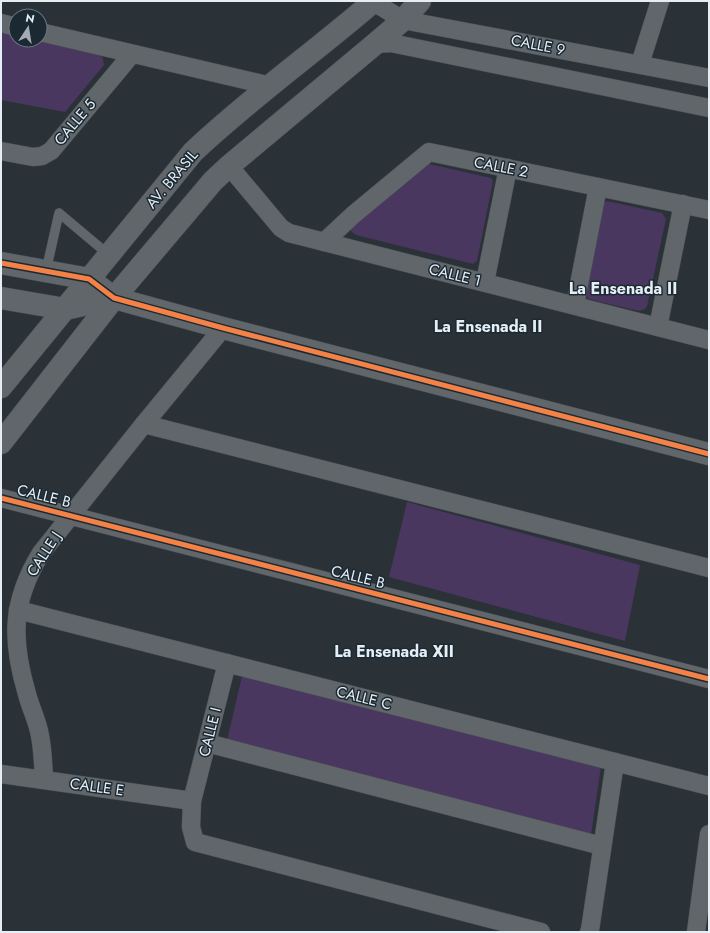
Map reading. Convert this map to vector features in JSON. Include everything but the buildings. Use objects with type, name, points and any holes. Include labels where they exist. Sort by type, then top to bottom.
[{"type":"street","name":"CALLE 9","points":[[373,1],[403,20],[709,78]]},
{"type":"street","name":"AV. BRASIL","points":[[1,387],[193,152],[214,132],[373,1]]},
{"type":"street","points":[[1,443],[114,298],[213,181],[403,20],[420,1]]},
{"type":"street","points":[[640,64],[660,1]]},
{"type":"street","points":[[48,34],[271,86]]},
{"type":"street","points":[[375,44],[391,43],[709,108]]},
{"type":"street","name":"CALLE 5","points":[[1,151],[33,157],[42,156],[51,151],[132,54]]},
{"type":"street","name":"CALLE 2","points":[[324,242],[353,215],[429,152],[709,210]]},
{"type":"street","name":"CALLE 1","points":[[229,166],[281,228],[289,233],[709,340]]},
{"type":"street","points":[[484,282],[504,193],[508,168]]},
{"type":"street","points":[[575,305],[598,187]]},
{"type":"street","points":[[658,327],[683,204]]},
{"type":"street","points":[[1,263],[89,279],[114,298],[223,328],[709,454]]},
{"type":"street","points":[[1,298],[65,309],[114,298]]},
{"type":"street","name":"CALLE J","points":[[44,780],[39,733],[20,671],[15,632],[23,590],[31,569],[41,553],[223,328]]},
{"type":"street","points":[[144,424],[709,568]]},
{"type":"street","name":"CALLE B","points":[[1,498],[709,679]]},
{"type":"street","name":"CALLE C","points":[[18,610],[709,786]]},
{"type":"street","name":"CALLE I","points":[[227,663],[192,801],[191,827],[195,842],[541,932]]},
{"type":"street","points":[[207,744],[602,846]]},
{"type":"street","points":[[589,932],[615,762]]},
{"type":"street","name":"CALLE E","points":[[1,774],[192,801]]},
{"type":"street","points":[[696,932],[709,834]]},
{"type":"lane","points":[[46,272],[59,213],[109,255]]},
{"type":"shaded area","points":[[1,32],[8,33],[8,48],[48,48],[48,42],[99,53],[103,59],[104,65],[65,112],[1,100]]},
{"type":"shaded area","points":[[425,163],[491,178],[493,181],[477,261],[473,264],[356,235],[351,231],[351,228]]},
{"type":"shaded area","points":[[607,201],[662,213],[666,219],[647,306],[645,309],[639,311],[588,299],[585,293],[604,203]]},
{"type":"shaded area","points":[[407,502],[640,565],[625,641],[389,577]]},
{"type":"shaded area","points":[[242,676],[601,766],[591,835],[227,741]]},
{"type":"cycle path","points":[[1,263],[89,279],[114,298],[223,328],[709,454]]},
{"type":"cycle path","points":[[1,498],[709,679]]},
{"type":"district","name":"La Ensenada II","points":[[623,288]]},
{"type":"district","name":"La Ensenada II","points":[[488,326]]},
{"type":"district","name":"La Ensenada XII","points":[[394,651]]}]
